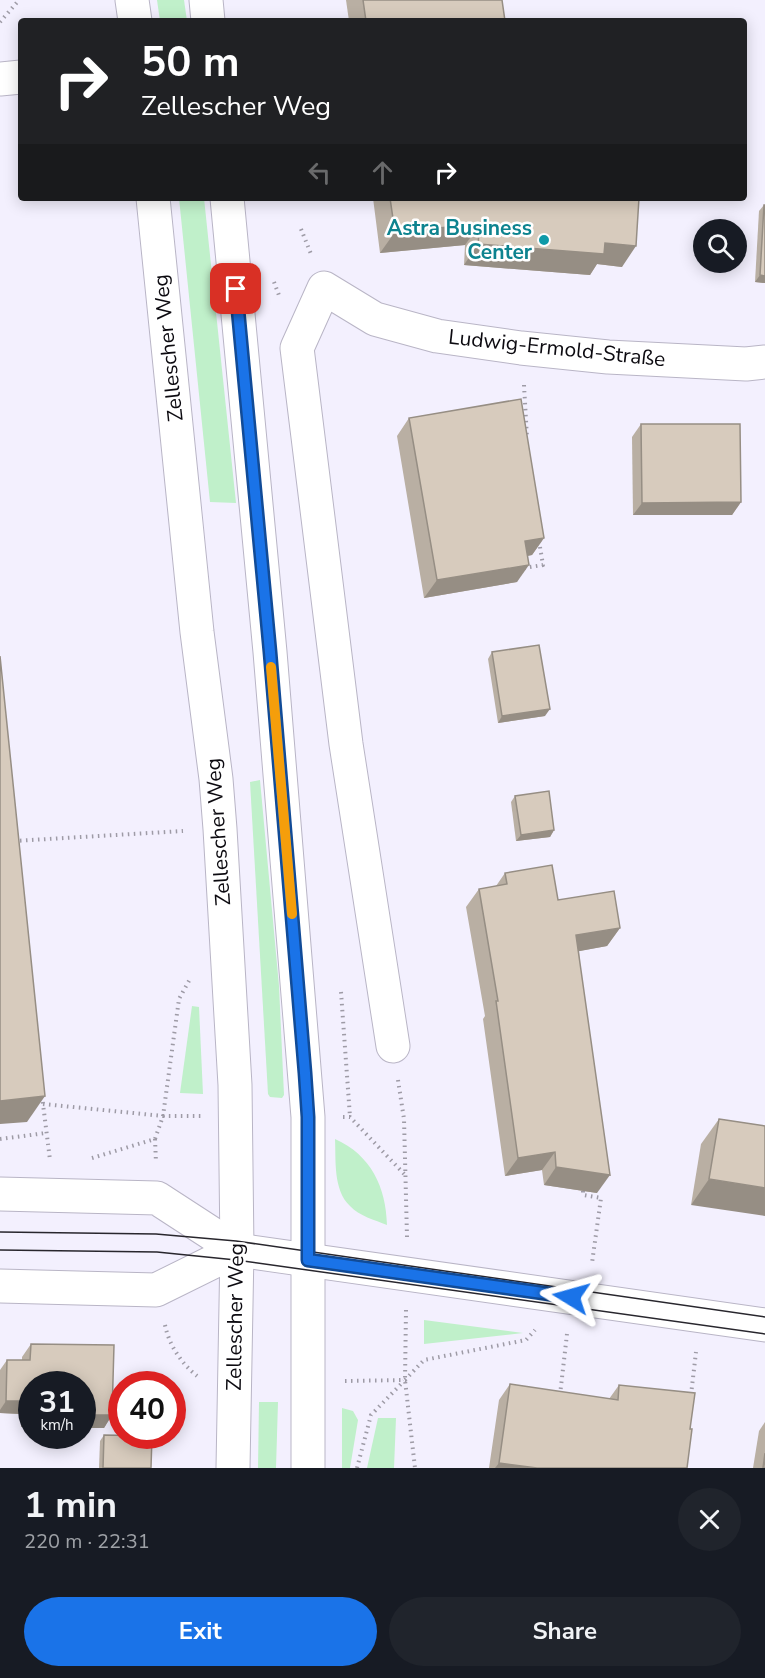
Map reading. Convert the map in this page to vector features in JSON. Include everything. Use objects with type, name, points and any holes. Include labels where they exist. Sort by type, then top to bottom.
[{"type":"main road","points":[[132,0],[135,18]]},
{"type":"main road","points":[[206,0],[208,18]]},
{"type":"main road","points":[[0,79],[18,77]]},
{"type":"main road","name":"Zellescher Weg","points":[[153,201],[197,632],[216,778],[235,1085],[237,1250],[233,1468]]},
{"type":"main road","points":[[227,201],[270,652],[308,1117],[308,1468]]},
{"type":"main road","name":"Ludwig-Ermold-Straße","points":[[393,1046],[346,744],[297,348],[324,288],[375,319],[437,336],[608,357],[765,363]]},
{"type":"main road","points":[[0,1194],[157,1198],[237,1250],[765,1325]]},
{"type":"main road","points":[[0,1286],[156,1290],[237,1250]]},
{"type":"path","points":[[0,22],[19,0]]},
{"type":"path","points":[[521,348],[528,449]]},
{"type":"path","points":[[514,570],[543,565],[537,530]]},
{"type":"path","points":[[14,841],[219,829]]},
{"type":"path","points":[[12,831],[14,849]]},
{"type":"path","points":[[43,1104],[163,1116],[179,999],[196,970]]},
{"type":"path","points":[[341,992],[350,1117]]},
{"type":"path","points":[[393,1046],[404,1119],[406,1177]]},
{"type":"path","points":[[42,1093],[51,1170]]},
{"type":"path","points":[[0,1139],[46,1132]]},
{"type":"path","points":[[559,1400],[574,1298],[601,1198],[583,1195],[583,1191]]},
{"type":"path","points":[[357,1468],[371,1414],[424,1360],[526,1340],[574,1298]]},
{"type":"path","points":[[690,1402],[700,1316]]},
{"type":"path","points":[[308,1382],[405,1380]]},
{"type":"path","points":[[405,1380],[415,1468]]},
{"type":"green space","points":[[157,0],[184,0],[187,18],[160,18]]},
{"type":"green space","points":[[179,201],[204,201],[236,503],[210,502]]},
{"type":"green space","points":[[260,780],[279,986],[284,1095],[282,1098],[270,1097],[268,1094],[250,782]]},
{"type":"green space","points":[[192,1006],[199,1007],[203,1094],[180,1093]]},
{"type":"green space","points":[[335,1139],[358,1154],[374,1174],[384,1198],[387,1225],[358,1212],[345,1199],[336,1174]]},
{"type":"green space","points":[[424,1320],[523,1333],[424,1344]]},
{"type":"green space","points":[[259,1402],[278,1402],[276,1468],[258,1468]]},
{"type":"green space","points":[[342,1408],[353,1411],[358,1420],[350,1468],[342,1468]]},
{"type":"green space","points":[[378,1418],[396,1418],[394,1468],[367,1468]]},
{"type":"building","points":[[363,0],[502,0],[505,18],[366,18]]},
{"type":"building","points":[[390,201],[639,201],[636,246],[605,243],[604,254],[478,244],[480,224],[395,232]]},
{"type":"building","points":[[765,205],[765,276],[760,275]]},
{"type":"building","points":[[521,399],[544,538],[525,541],[529,565],[437,580],[409,418]]},
{"type":"building","points":[[641,424],[740,424],[741,502],[642,503]]},
{"type":"building","points":[[539,645],[550,709],[502,716],[492,652]]},
{"type":"building","points":[[0,656],[45,1096],[0,1101]]},
{"type":"building","points":[[549,791],[554,830],[521,835],[515,796]]},
{"type":"building","points":[[552,865],[558,900],[614,891],[620,928],[576,935],[610,1175],[556,1167],[555,1152],[518,1158],[496,1001],[498,1001],[479,889],[507,884],[505,873]]},
{"type":"building","points":[[719,1119],[765,1126],[765,1188],[709,1179]]},
{"type":"building","points":[[31,1344],[114,1345],[113,1371],[108,1371],[108,1415],[96,1415],[96,1371],[18,1371],[18,1401],[6,1401],[7,1360],[30,1360]]},
{"type":"building","points":[[510,1384],[618,1400],[619,1385],[695,1393],[687,1468],[537,1468],[499,1463]]},
{"type":"building","points":[[104,1435],[108,1435],[108,1449],[152,1449],[151,1468],[103,1468]]},
{"type":"tram line","points":[[0,1232],[156,1234],[236,1241],[765,1317]]},
{"type":"tram line","points":[[0,1250],[157,1252],[236,1260],[765,1334]]},
{"type":"slow traffic","points":[[271,667],[292,914]]},
{"type":"place","name":"Astra Business Center","points":[[544,240]]},
{"type":"route","points":[[236,289],[270,652],[305,1073],[308,1117],[308,1260],[571,1297]]}]
